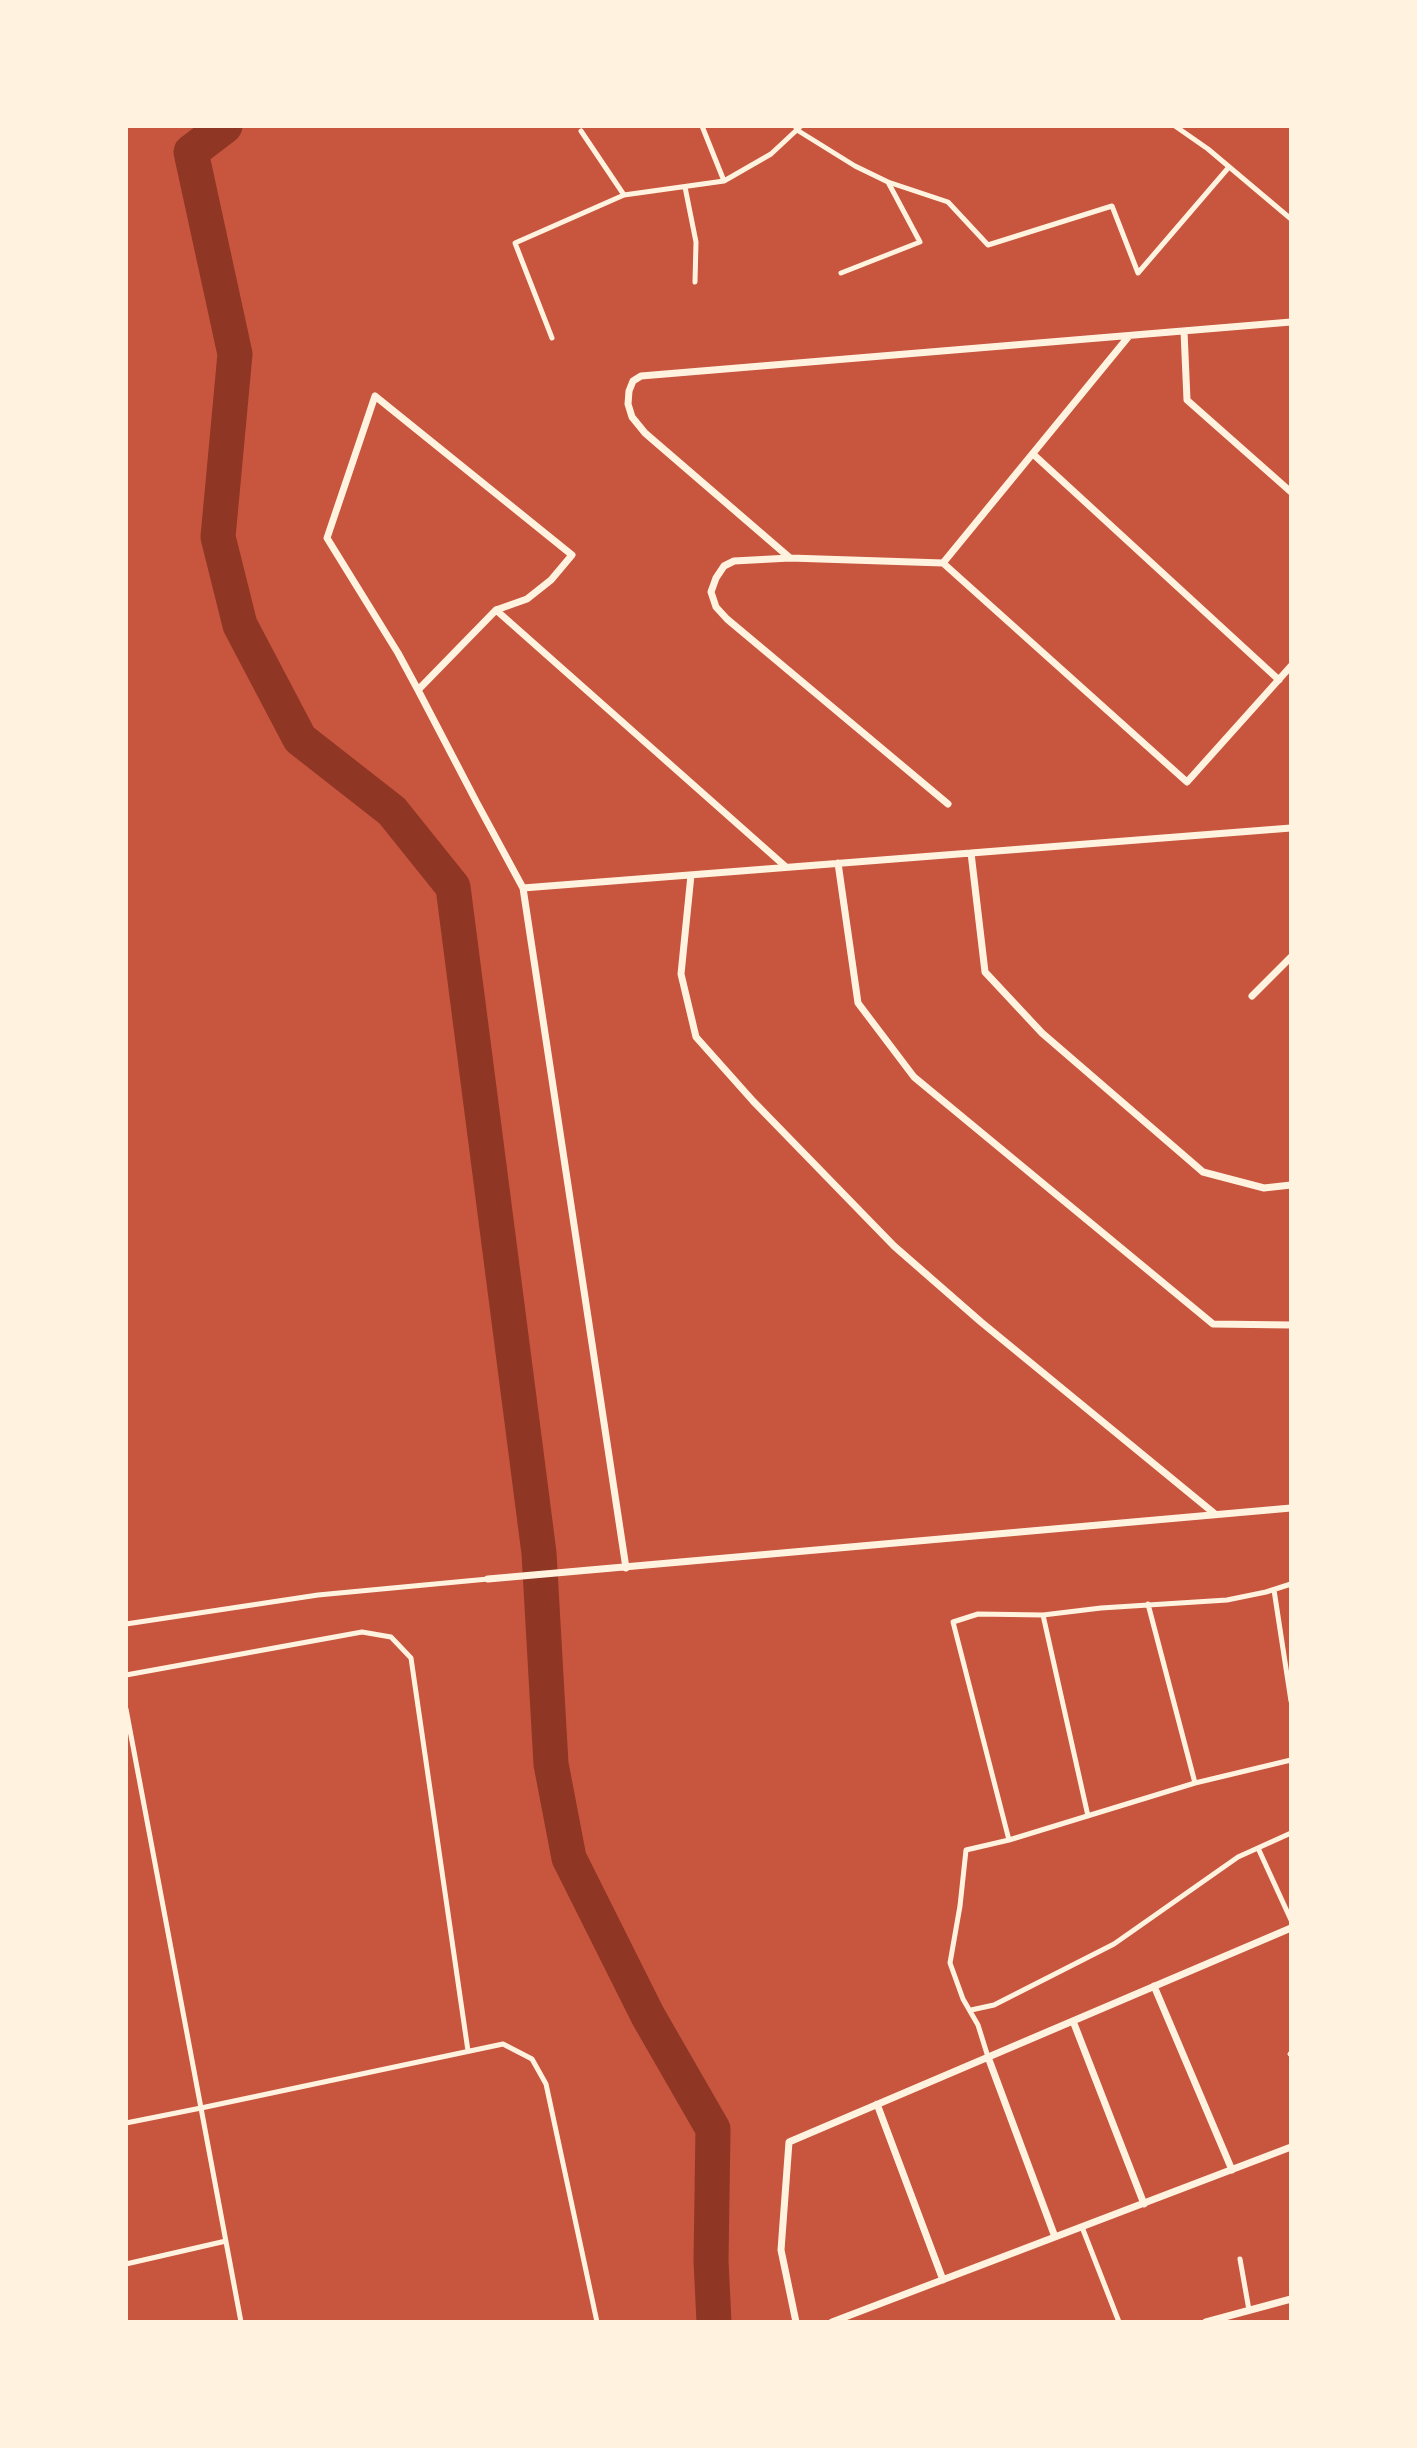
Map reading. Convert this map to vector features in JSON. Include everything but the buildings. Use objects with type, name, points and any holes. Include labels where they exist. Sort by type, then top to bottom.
[{"type":"street","points":[[790,558],[645,433],[632,416],[628,404],[629,391],[634,381],[641,376],[1291,322]]},
{"type":"street","points":[[1184,331],[1187,400],[1291,492]]},
{"type":"street","points":[[943,563],[1129,336]]},
{"type":"street","points":[[418,690],[496,610],[527,599],[551,580],[572,555],[375,396],[327,538],[398,653],[523,888],[626,1568]]},
{"type":"street","points":[[1032,454],[1279,680]]},
{"type":"street","points":[[948,804],[727,619],[716,607],[711,592],[724,566],[734,561],[790,558],[943,563],[1187,782],[1291,666]]},
{"type":"street","points":[[496,610],[786,867]]},
{"type":"street","points":[[523,888],[1291,828]]},
{"type":"street","points":[[971,853],[985,972],[1042,1032],[1203,1172],[1264,1188],[1291,1185]]},
{"type":"street","points":[[838,863],[858,1003],[914,1077],[1213,1324],[1291,1325]]},
{"type":"street","points":[[691,875],[681,974],[696,1037],[753,1101],[894,1246],[981,1322],[1215,1514]]},
{"type":"street","points":[[1252,996],[1291,957]]},
{"type":"street","points":[[488,1579],[1291,1508]]},
{"type":"street","points":[[796,2322],[781,2250],[789,2142],[1291,1928]]},
{"type":"street","points":[[1154,1986],[1232,2169]]},
{"type":"street","points":[[1073,2021],[1144,2204]]},
{"type":"street","points":[[988,2057],[1055,2237]]},
{"type":"street","points":[[877,2104],[943,2280]]},
{"type":"street","points":[[832,2322],[1291,2147]]},
{"type":"street","points":[[1206,2322],[1291,2299]]},
{"type":"lane","points":[[702,126],[724,181]]},
{"type":"lane","points":[[1175,126],[1291,219]]},
{"type":"lane","points":[[552,338],[515,243],[624,195],[724,181],[771,154],[798,127],[855,166],[888,182],[948,202],[988,245],[1112,206],[1138,273],[1229,167]]},
{"type":"lane","points":[[581,131],[624,195]]},
{"type":"lane","points":[[841,273],[920,242],[888,182]]},
{"type":"lane","points":[[685,187],[696,242],[695,282]]},
{"type":"lane","points":[[126,1624],[318,1595],[488,1579]]},
{"type":"lane","points":[[1009,1840],[953,1622],[978,1614],[1042,1615],[1148,1604],[1227,1600],[1291,1584]]},
{"type":"lane","points":[[1274,1590],[1291,1701]]},
{"type":"lane","points":[[1148,1604],[1195,1783]]},
{"type":"lane","points":[[1042,1615],[1088,1816]]},
{"type":"lane","points":[[126,1675],[362,1632],[391,1637],[411,1658],[468,2051]]},
{"type":"lane","points":[[126,1709],[241,2322]]},
{"type":"lane","points":[[988,2057],[978,2025],[963,1999],[950,1963],[960,1906],[965,1850],[1009,1840],[1195,1783],[1291,1760]]},
{"type":"lane","points":[[971,2010],[994,2006],[1114,1944],[1238,1857],[1291,1833]]},
{"type":"lane","points":[[1258,1848],[1291,1920]]},
{"type":"lane","points":[[126,2123],[503,2043],[532,2059],[547,2084],[597,2322]]},
{"type":"lane","points":[[1083,2227],[1119,2322]]},
{"type":"lane","points":[[126,2264],[226,2241]]},
{"type":"lane","points":[[1240,2259],[1249,2310]]},
{"type":"waterway","points":[[225,126],[191,152],[235,354],[218,537],[240,625],[300,739],[392,811],[453,887],[539,1553],[551,1764],[569,1858],[648,2016],[713,2129],[711,2261],[714,2322]]}]
